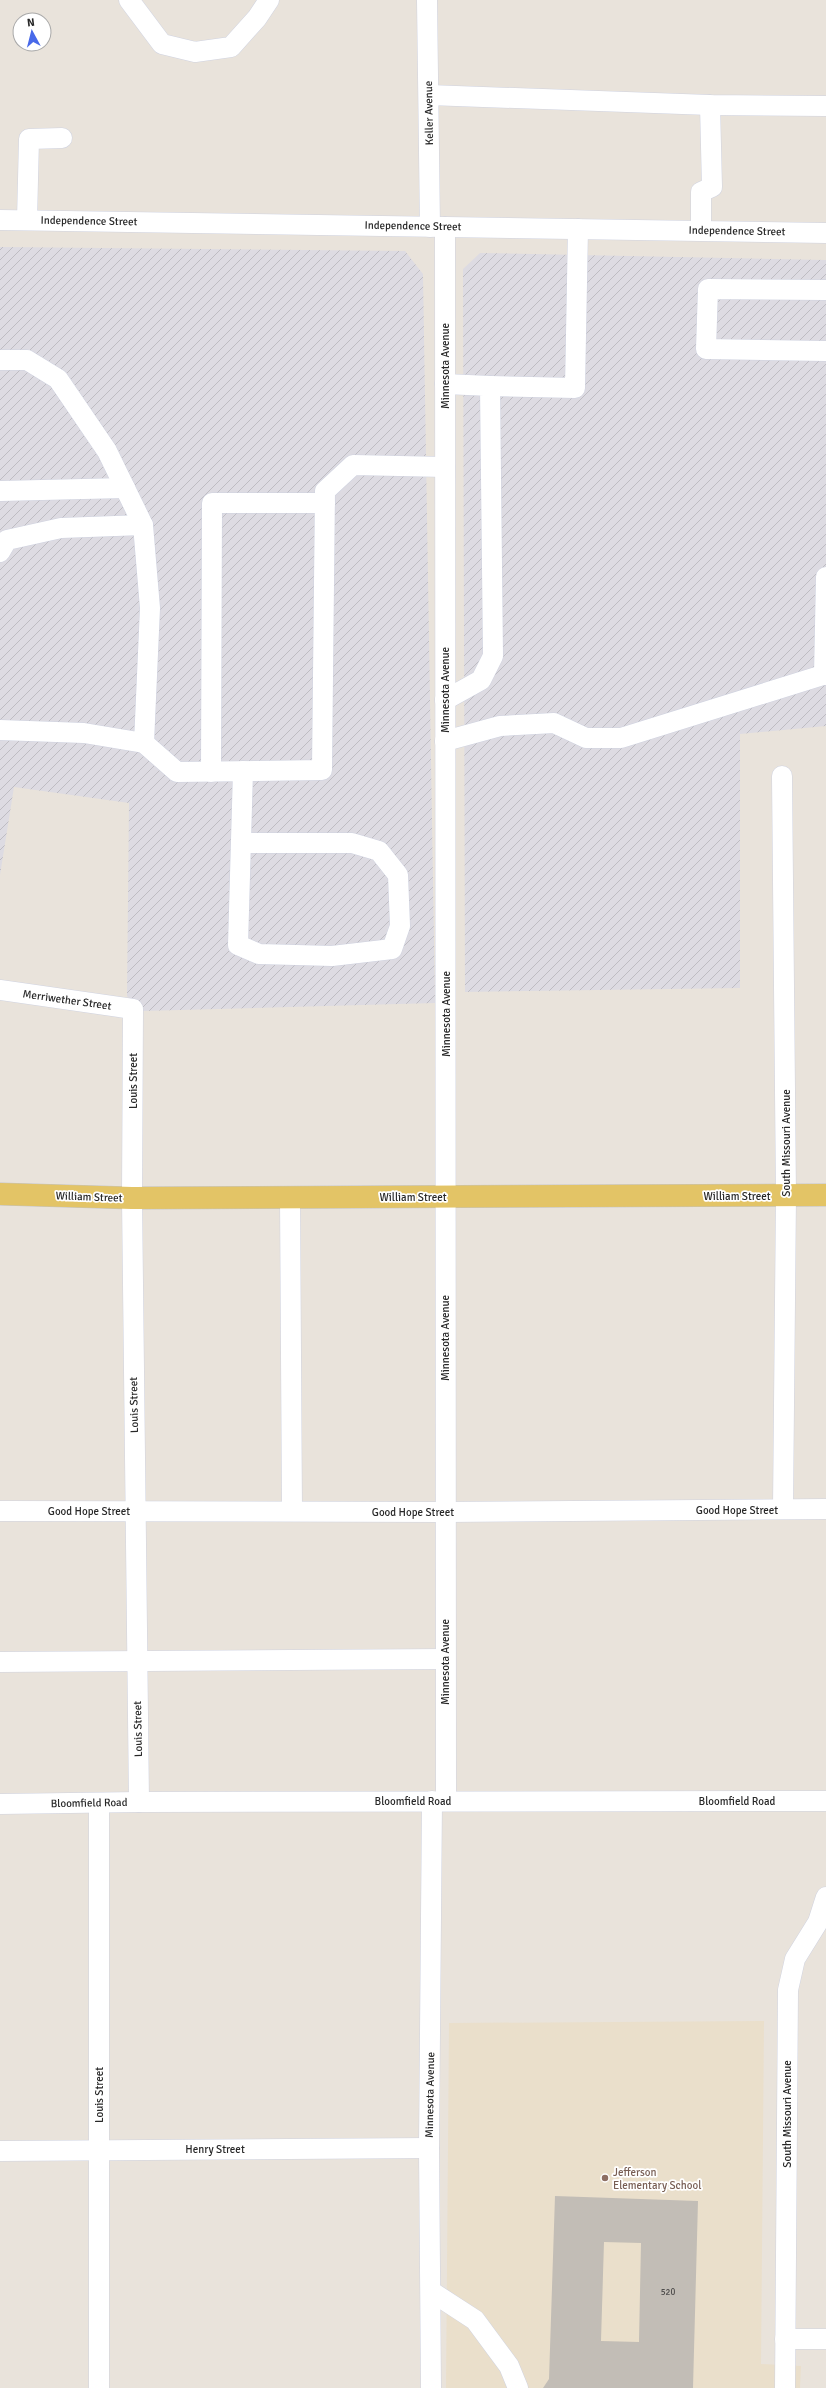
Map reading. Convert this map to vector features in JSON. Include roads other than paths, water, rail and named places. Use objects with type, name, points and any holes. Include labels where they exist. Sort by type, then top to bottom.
[{"type":"main road","name":"William Street","points":[[0,1194],[132,1198],[826,1195]]},
{"type":"street","points":[[129,0],[162,44],[195,52],[231,46],[257,18],[269,0]]},
{"type":"street","name":"Keller Avenue","points":[[427,0],[428,95],[438,227]]},
{"type":"street","points":[[428,95],[710,104],[826,106]]},
{"type":"street","points":[[701,230],[701,192],[712,187],[710,104]]},
{"type":"street","points":[[27,220],[29,139],[62,138]]},
{"type":"street","name":"Independence Street","points":[[0,220],[826,233]]},
{"type":"street","name":"Minnesota Avenue","points":[[431,2388],[432,2292],[429,2148],[439,1801],[445,1659],[445,384],[438,227]]},
{"type":"street","points":[[445,384],[576,388],[578,229]]},
{"type":"street","points":[[826,290],[708,289],[706,349],[826,351]]},
{"type":"street","points":[[0,360],[27,360],[58,379],[107,451],[143,525],[150,608],[144,743]]},
{"type":"street","points":[[446,700],[480,680],[493,656],[490,386]]},
{"type":"street","points":[[0,730],[84,733],[144,743],[177,772],[322,770],[325,491],[353,465],[445,467]]},
{"type":"street","points":[[0,491],[125,488]]},
{"type":"street","points":[[211,772],[212,503],[325,504]]},
{"type":"street","points":[[0,552],[7,540],[61,528],[143,525]]},
{"type":"street","points":[[445,741],[500,726],[554,723],[586,738],[621,738],[825,674],[826,577]]},
{"type":"street","points":[[241,843],[352,843],[379,851],[398,875],[400,926],[392,949],[332,956],[259,954],[238,945],[243,771]]},
{"type":"street","name":"South Missouri Avenue","points":[[782,776],[786,1196],[783,1509]]},
{"type":"street","name":"Merriwether Street","points":[[0,990],[133,1009]]},
{"type":"street","name":"Louis Street","points":[[133,1009],[132,1198],[139,1802]]},
{"type":"street","points":[[290,1197],[292,1511]]},
{"type":"street","name":"Good Hope Street","points":[[0,1512],[444,1512],[826,1509]]},
{"type":"street","points":[[0,1662],[445,1659]]},
{"type":"street","name":"Bloomfield Road","points":[[0,1804],[139,1802],[826,1801]]},
{"type":"street","name":"Louis Street","points":[[99,1803],[99,2388]]},
{"type":"street","name":"South Missouri Avenue","points":[[785,2388],[788,1990],[795,1959],[818,1922],[826,1897]]},
{"type":"street","name":"Henry Street","points":[[0,2151],[429,2148]]},
{"type":"street","points":[[432,2292],[475,2320],[509,2366],[518,2388]]},
{"type":"street","points":[[785,2339],[826,2339]]},
{"type":"place","name":"Jefferson Elementary School","points":[[605,2178]]}]
